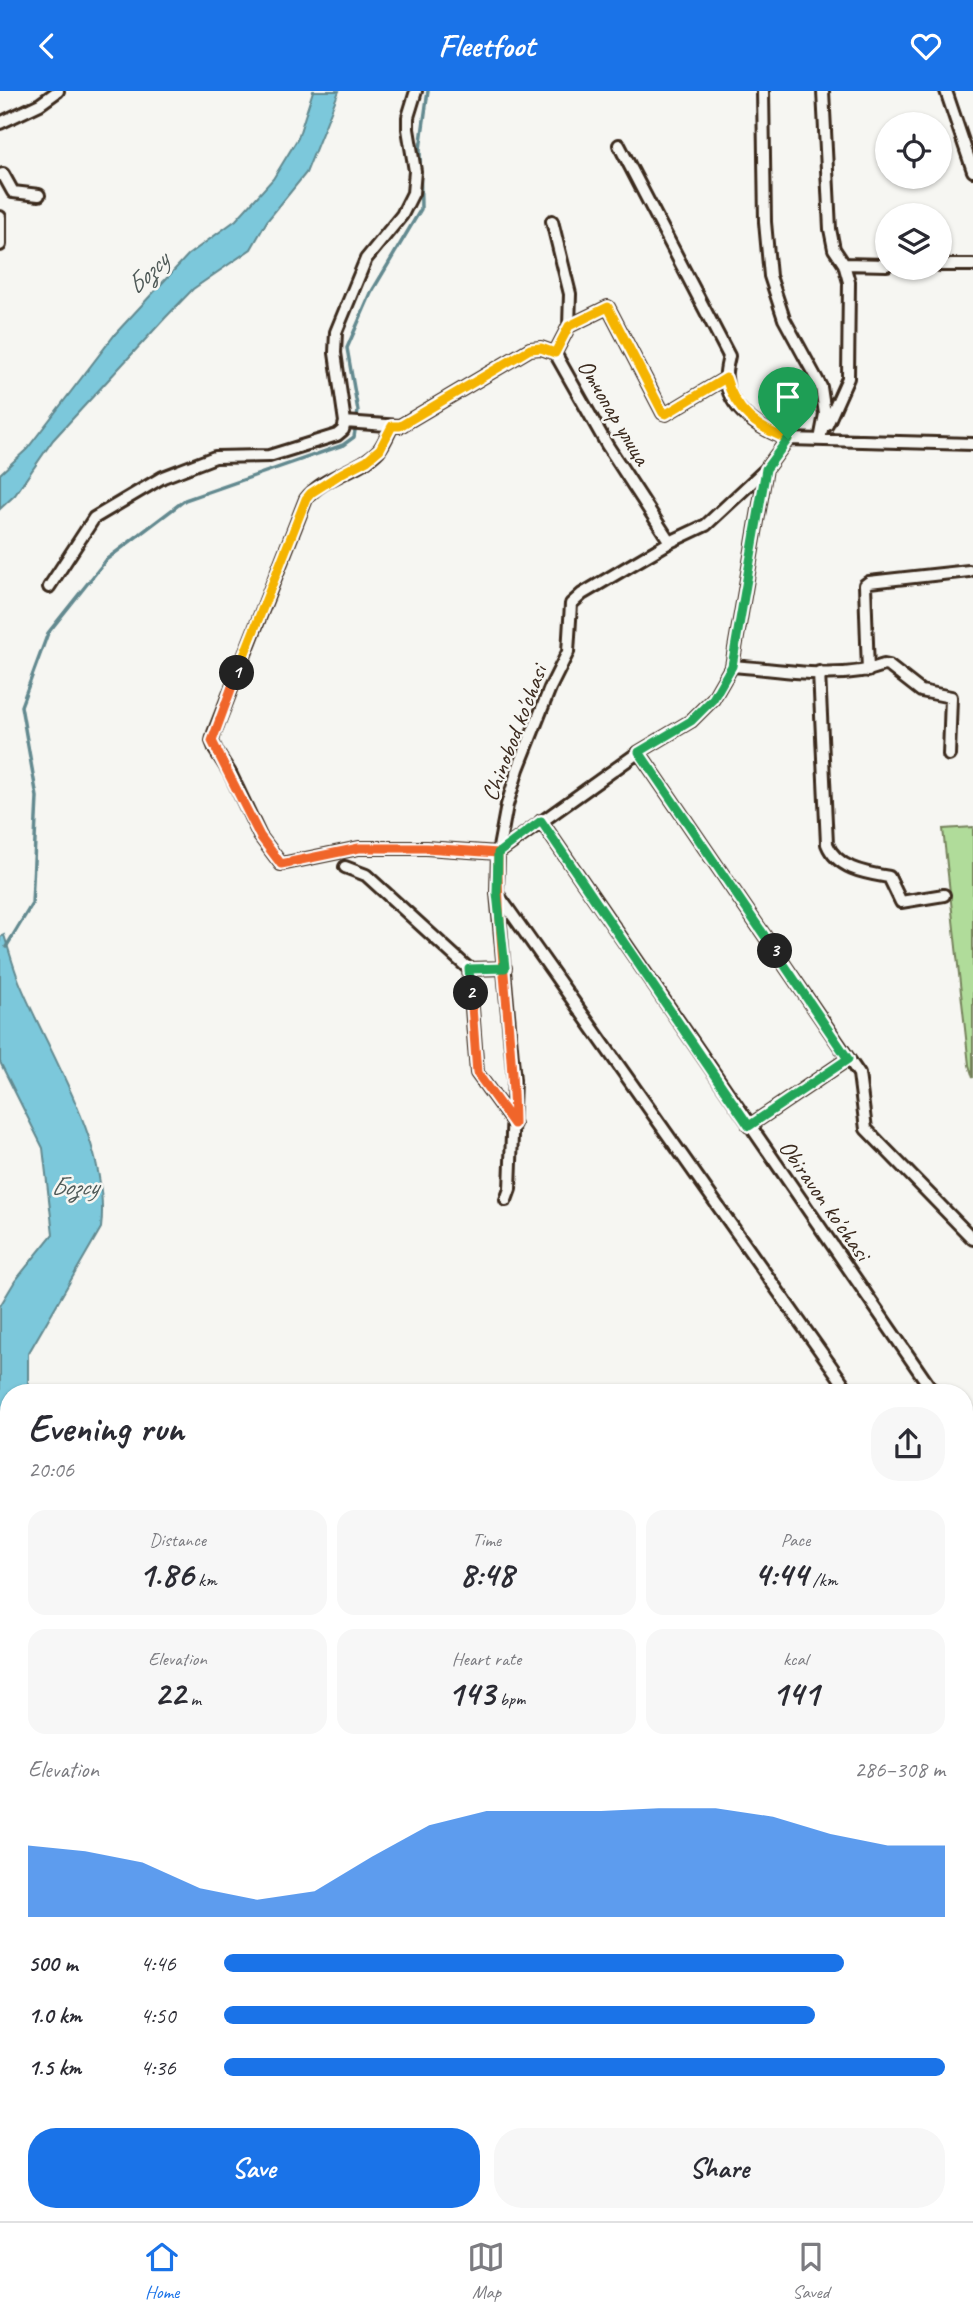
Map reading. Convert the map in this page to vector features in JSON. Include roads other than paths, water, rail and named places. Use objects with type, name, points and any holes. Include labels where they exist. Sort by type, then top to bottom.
[{"type":"street","points":[[0,123],[40,104],[58,91]]},
{"type":"street","points":[[48,587],[94,519],[163,477],[215,457],[269,456],[337,435],[343,430],[345,422],[335,353],[336,332],[366,259],[402,215],[414,193],[415,171],[408,117],[416,91]]},
{"type":"street","points":[[763,91],[765,222],[769,276],[784,319],[821,387],[825,414],[820,440]]},
{"type":"street","points":[[820,440],[848,378],[849,282],[844,264],[834,249],[830,229],[823,91]]},
{"type":"street","points":[[947,91],[973,171]]},
{"type":"street","points":[[619,145],[729,356],[726,378],[731,397],[763,431],[788,439],[973,444]]},
{"type":"street","points":[[0,175],[3,174],[13,192],[39,195]]},
{"type":"street","points":[[0,217],[0,245]]},
{"type":"street","points":[[552,221],[570,294],[569,326],[555,353]]},
{"type":"street","points":[[844,264],[875,265]]},
{"type":"street","points":[[952,265],[973,265]]},
{"type":"street","points":[[569,326],[608,307],[611,309],[663,413],[666,414],[726,378]]},
{"type":"street","name":"Отчопар улица","points":[[345,422],[400,426],[530,349],[541,348],[555,353],[607,445],[670,542]]},
{"type":"street","points":[[392,426],[380,449],[367,460],[311,493],[306,499],[214,733],[212,741],[216,751],[230,773],[260,836],[281,864],[359,848],[426,848],[498,853],[639,752],[691,721],[713,699],[732,666],[766,469]]},
{"type":"street","name":"Chinobod ko'chasi","points":[[506,1200],[510,1189],[514,1080],[497,893],[498,853],[507,804],[518,769],[550,688],[568,652],[573,600],[670,542],[706,525],[766,469],[788,439]]},
{"type":"street","points":[[868,671],[865,585],[869,582],[969,571]]},
{"type":"street","points":[[732,666],[819,673],[868,671],[884,664],[921,691],[951,697],[949,755]]},
{"type":"street","points":[[819,673],[827,844],[831,853],[856,870],[889,877],[901,902],[944,895]]},
{"type":"street","points":[[639,752],[859,1074],[866,1129],[973,1239]]},
{"type":"street","name":"Obiravon ko'chasi","points":[[541,821],[928,1384]]},
{"type":"street","points":[[345,867],[366,875],[469,969],[477,1073],[514,1124]]},
{"type":"street","points":[[497,893],[844,1384]]},
{"type":"street","points":[[469,969],[505,968]]},
{"type":"street","points":[[749,1126],[848,1059]]},
{"type":"water","name":"Бозсу","points":[[313,91],[339,91],[306,173],[267,221],[251,249],[193,289],[53,440],[15,495],[0,509],[0,474],[27,449],[116,333],[188,255],[236,220],[273,179],[298,138]]},
{"type":"water","name":"Бозсу","points":[[4,935],[19,981],[75,1101],[97,1165],[102,1197],[101,1228],[28,1354],[28,1384],[0,1384],[0,1306],[15,1281],[53,1234],[43,1148],[0,1062],[0,937]]},
{"type":"waterway","points":[[6,947],[32,904],[37,797],[21,706],[48,633],[107,559],[185,500],[343,445],[354,437],[358,411],[347,348],[371,293],[421,209],[420,149],[428,91]]}]
